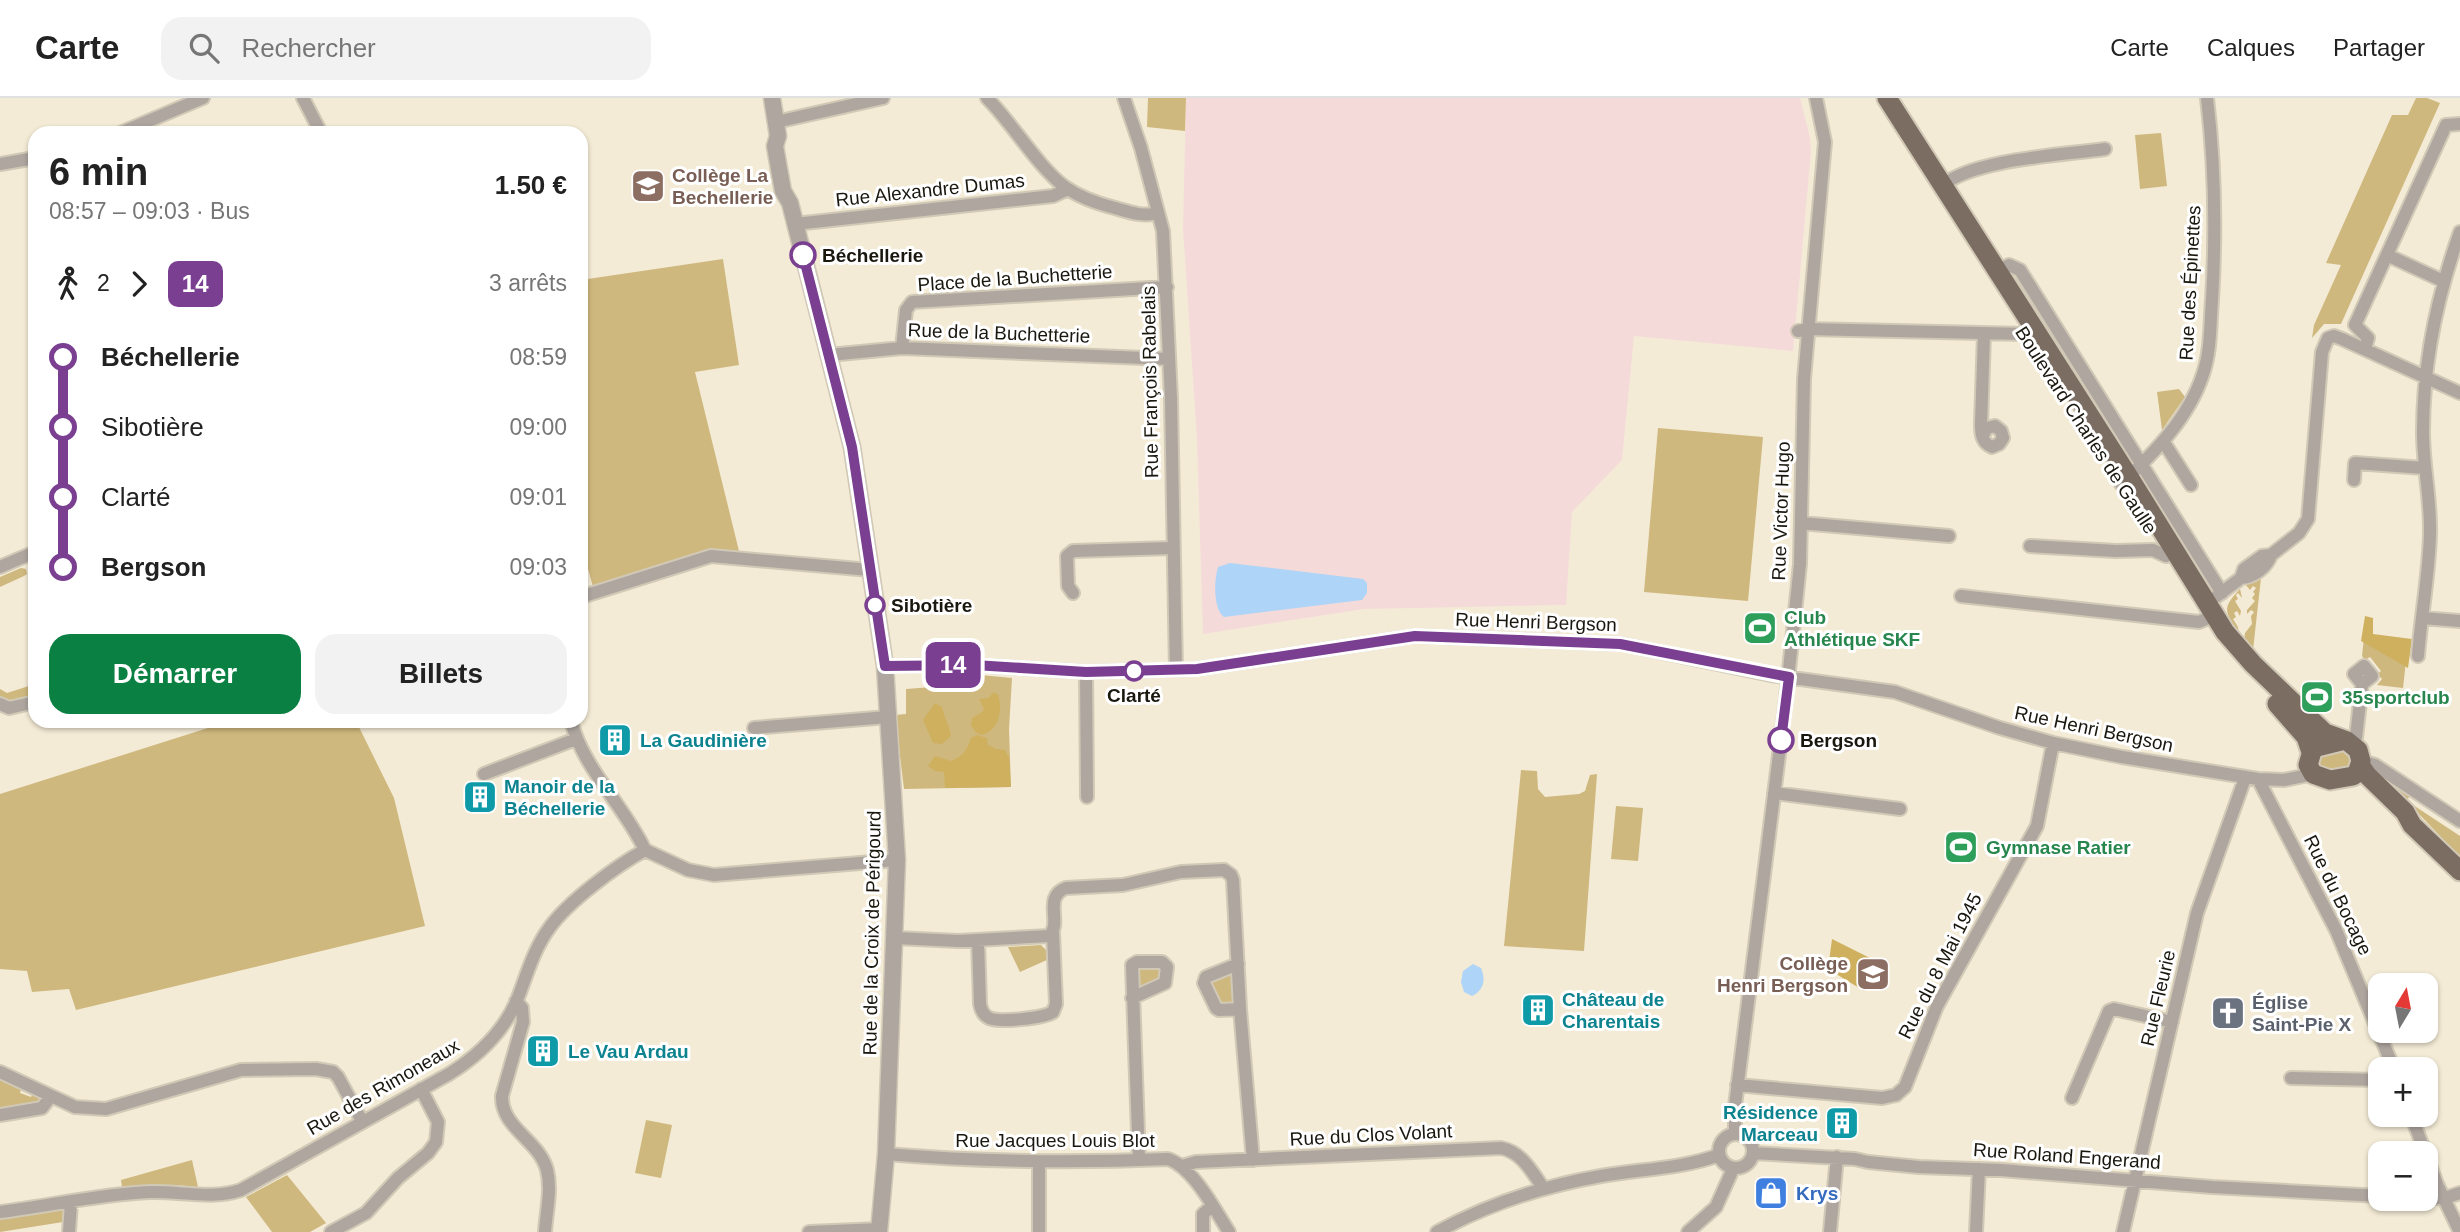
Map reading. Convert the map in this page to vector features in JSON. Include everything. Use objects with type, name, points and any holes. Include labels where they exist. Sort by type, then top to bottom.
[{"type":"main road","name":"Boulevard Charles de Gaulle","points":[[1874,98],[2025,334],[2131,476],[2166,556],[2209,606],[2222,643],[2306,737],[2307,767]]},
{"type":"main road","name":"Boulevard Charles de Gaulle","points":[[1887,98],[2131,476],[2225,632],[2239,650],[2353,758],[2373,793],[2402,820],[2412,825],[2460,872]]},
{"type":"main road","points":[[2317,745],[2353,758],[2330,780],[2307,767],[2317,745]]},
{"type":"street","points":[[137,126],[203,98]]},
{"type":"street","points":[[303,98],[317,126]]},
{"type":"street","name":"Rue de la Croix de Périgourd","points":[[772,98],[778,136],[775,146],[783,191],[790,203],[852,447],[885,666],[897,860],[886,1154],[879,1230]]},
{"type":"street","points":[[776,122],[883,98]]},
{"type":"street","points":[[987,98],[1068,190],[1133,213],[1157,213]]},
{"type":"street","name":"Rue François Rabelais","points":[[1125,98],[1163,231],[1167,287],[1176,670]]},
{"type":"street","name":"Rue Victor Hugo","points":[[1735,1133],[1735,1105],[1789,677],[1800,564],[1803,330],[1825,142],[1816,98]]},
{"type":"street","name":"Rue des Épinettes","points":[[2131,476],[2163,441],[2192,398],[2204,374],[2215,242],[2207,98]]},
{"type":"street","points":[[2365,349],[2368,338],[2355,325],[2446,125],[2460,124]]},
{"type":"street","points":[[1943,185],[1984,167],[2105,149]]},
{"type":"street","points":[[0,164],[28,159]]},
{"type":"street","name":"Rue Alexandre Dumas","points":[[795,224],[1053,196],[1068,190]]},
{"type":"street","points":[[2418,656],[2430,530],[2423,429],[2427,379],[2443,281],[2460,232]]},
{"type":"street","points":[[2387,255],[2443,281]]},
{"type":"street","name":"Place de la Buchetterie","points":[[902,348],[905,310],[912,302],[1167,287]]},
{"type":"street","points":[[1803,330],[2025,334]]},
{"type":"street","points":[[1983,435],[1984,334]]},
{"type":"street","points":[[1961,596],[2199,622],[2209,606],[2241,578],[2249,578],[2268,563],[2271,555],[2299,533],[2308,519],[2322,352],[2328,338],[2334,336],[2342,339],[2460,393]]},
{"type":"street","name":"Rue de la Buchetterie","points":[[829,355],[902,348],[1169,359]]},
{"type":"street","points":[[2163,441],[2191,485]]},
{"type":"street","points":[[2354,480],[2355,463],[2424,468]]},
{"type":"street","points":[[1801,523],[1949,537]]},
{"type":"street","points":[[2031,546],[2116,551],[2153,550],[2166,556]]},
{"type":"street","points":[[1073,593],[1067,581],[1067,556],[1073,551],[1172,548]]},
{"type":"street","points":[[0,567],[28,555]]},
{"type":"street","points":[[588,595],[711,556],[870,570]]},
{"type":"street","points":[[2422,618],[2460,621]]},
{"type":"street","name":"Rue Henri Bergson","points":[[885,666],[974,665],[1086,672],[1176,670],[1230,665],[1415,636],[1620,644],[1789,677],[1907,695],[1991,725],[2098,753],[2252,779],[2284,780],[2307,767]]},
{"type":"street","points":[[1086,672],[1087,797]]},
{"type":"street","points":[[2362,684],[2353,758],[2375,765],[2460,821]]},
{"type":"street","points":[[0,704],[9,708],[16,707]]},
{"type":"street","points":[[0,713],[28,704]]},
{"type":"street","points":[[754,728],[888,717]]},
{"type":"street","points":[[573,728],[592,770],[635,830],[645,850],[688,870],[714,875],[897,860]]},
{"type":"street","points":[[484,774],[576,739]]},
{"type":"street","name":"Rue du 8 Mai 1945","points":[[1738,1085],[1882,1098],[1896,1095],[1905,1087],[1937,1006],[2037,826],[2053,743]]},
{"type":"street","name":"Rue Fleurie","points":[[2123,1232],[2197,913],[2252,779]]},
{"type":"street","name":"Rue du Bocage","points":[[2252,779],[2336,930],[2389,1057]]},
{"type":"street","points":[[1774,793],[1900,809]]},
{"type":"street","name":"Rue des Rimoneaux","points":[[0,1212],[141,1193],[171,1192],[216,1196],[240,1191],[449,1074],[478,1055],[494,1039],[516,1002],[530,962],[550,926],[588,891],[645,850]]},
{"type":"street","points":[[978,941],[980,1004],[983,1013],[994,1020],[1044,1017],[1053,1013],[1056,1004],[1053,903],[1058,891],[1066,888],[1123,884],[1181,872],[1224,870],[1231,875],[1253,1160]]},
{"type":"street","points":[[896,938],[942,942],[978,941],[1049,936],[1053,933]]},
{"type":"street","points":[[1238,964],[1206,977],[1204,983],[1216,1008],[1240,1009]]},
{"type":"street","points":[[1132,998],[1139,1160]]},
{"type":"street","points":[[516,1002],[522,1008],[523,1023],[502,1104],[505,1116],[521,1132],[547,1168],[545,1232]]},
{"type":"street","points":[[2072,1098],[2109,1011],[2114,1009],[2172,1022]]},
{"type":"street","points":[[0,1072],[75,1107],[106,1109],[241,1070],[316,1069],[333,1072],[338,1077],[362,1121]]},
{"type":"street","points":[[2291,1078],[2368,1080]]},
{"type":"street","points":[[331,1232],[366,1213],[436,1142],[438,1122],[421,1088]]},
{"type":"street","points":[[0,1115],[42,1108],[51,1096]]},
{"type":"street","points":[[2416,1127],[2460,1232]]},
{"type":"street","points":[[1735,1133],[1749,1139],[1753,1153],[1745,1166],[1733,1169],[1722,1162],[1719,1156],[1720,1143],[1735,1133]]},
{"type":"street","name":"Rue du Clos Volant","points":[[1182,1166],[1196,1163],[1501,1148],[1511,1150],[1520,1157],[1544,1189]]},
{"type":"street","name":"Rue Roland Engerand","points":[[1753,1153],[1837,1157],[1919,1167],[2368,1195]]},
{"type":"street","name":"Rue Jacques Louis Blot","points":[[886,1154],[965,1161],[1039,1163],[1168,1159],[1179,1162],[1182,1166]]},
{"type":"street","points":[[1437,1232],[1511,1198],[1544,1189],[1599,1176],[1688,1164],[1719,1156]]},
{"type":"street","points":[[1830,1232],[1837,1157]]},
{"type":"street","points":[[1039,1163],[1039,1232]]},
{"type":"street","points":[[1182,1166],[1229,1232]]},
{"type":"street","points":[[1688,1232],[1716,1207],[1733,1169]]},
{"type":"street","points":[[1976,1232],[1979,1170]]},
{"type":"street","points":[[2438,1198],[2460,1192]]},
{"type":"street","points":[[69,1232],[71,1203]]},
{"type":"street","points":[[1203,1232],[1202,1214],[1212,1206]]},
{"type":"street","points":[[809,1232],[859,1228],[879,1230]]},
{"type":"shaded area","points":[[1148,98],[1186,98],[1185,131],[1147,127]]},
{"type":"shaded area","points":[[1186,98],[1800,98],[1811,152],[1793,351],[1634,336],[1622,460],[1572,512],[1566,605],[1364,609],[1203,634],[1197,440],[1183,229]]},
{"type":"shaded area","points":[[2416,98],[2427,98],[2440,103],[2341,324],[2324,324],[2312,338],[2314,325],[2341,265],[2326,263],[2392,115],[2408,115]]},
{"type":"shaded area","points":[[2161,133],[2167,186],[2140,189],[2135,135]]},
{"type":"shaded area","points":[[723,259],[739,365],[695,372],[739,551],[714,549],[593,587],[588,569],[588,279]]},
{"type":"shaded area","points":[[2179,389],[2185,397],[2162,430],[2157,392]]},
{"type":"shaded area","points":[[1658,428],[1763,437],[1748,601],[1644,592]]},
{"type":"shaded area","points":[[21,568],[26,569],[27,574],[0,587],[0,577]]},
{"type":"shaded area","points":[[2261,578],[2253,650],[2244,640],[2245,633],[2252,624],[2251,616],[2254,612],[2251,610],[2247,614],[2247,610],[2255,601],[2252,598],[2256,588],[2253,586],[2250,590],[2245,584]]},
{"type":"shaded area","points":[[2240,589],[2242,598],[2238,593],[2238,599],[2235,601],[2241,611],[2240,616],[2237,611],[2233,619],[2239,634],[2227,606]]},
{"type":"shaded area","points":[[2365,616],[2373,618],[2373,634],[2412,639],[2408,668],[2361,641]]},
{"type":"shaded area","points":[[2364,637],[2408,643],[2403,688],[2377,685],[2382,679],[2377,674],[2381,671],[2370,657],[2365,660],[2362,656]]},
{"type":"shaded area","points":[[959,673],[1012,678],[1009,729],[1011,787],[904,789],[895,715],[906,714],[906,689],[959,685]]},
{"type":"shaded area","points":[[28,686],[28,698],[13,701],[0,697],[0,689],[7,693]]},
{"type":"shaded area","points":[[994,692],[998,695],[1000,713],[996,725],[981,735],[975,732],[971,725],[972,718],[984,709],[979,699],[988,698]]},
{"type":"shaded area","points":[[935,703],[942,707],[951,733],[942,744],[933,743],[923,720]]},
{"type":"shaded area","points":[[208,728],[359,728],[394,798],[425,926],[76,1010],[69,989],[32,992],[27,971],[0,969],[0,794]]},
{"type":"shaded area","points":[[977,735],[987,738],[988,745],[1005,750],[1009,758],[1011,787],[945,788],[944,772],[935,771],[928,766],[935,756],[951,761],[959,757],[971,738]]},
{"type":"shaded area","points":[[2342,748],[2353,756],[2350,767],[2327,772],[2317,767],[2316,757]]},
{"type":"shaded area","points":[[1521,770],[1537,771],[1538,789],[1545,797],[1579,794],[1585,791],[1590,775],[1597,774],[1584,951],[1504,946]]},
{"type":"shaded area","points":[[2398,787],[2410,795],[2407,801],[2460,836],[2460,857],[2400,794],[2396,789]]},
{"type":"shaded area","points":[[1616,806],[1643,808],[1638,861],[1611,859]]},
{"type":"shaded area","points":[[1832,939],[1882,964],[1886,985],[1864,991],[1828,969]]},
{"type":"shaded area","points":[[1041,945],[1049,953],[1049,959],[1020,972],[1008,947]]},
{"type":"shaded area","points":[[1138,965],[1162,968],[1163,978],[1138,992]]},
{"type":"shaded area","points":[[1232,972],[1236,1003],[1221,1006],[1210,981]]},
{"type":"shaded area","points":[[0,1077],[22,1086],[20,1093],[31,1097],[34,1090],[44,1095],[43,1102],[0,1112]]},
{"type":"shaded area","points":[[646,1120],[672,1125],[661,1178],[635,1173]]},
{"type":"shaded area","points":[[192,1160],[198,1187],[122,1187],[121,1180]]},
{"type":"shaded area","points":[[287,1175],[326,1223],[310,1232],[272,1232],[246,1197]]},
{"type":"shaded area","points":[[64,1209],[63,1222],[0,1232],[0,1218]]},
{"type":"water","points":[[1230,563],[1363,579],[1367,583],[1367,593],[1362,600],[1224,617],[1216,601],[1216,579],[1218,567]]},
{"type":"water","points":[[1473,964],[1481,968],[1484,981],[1479,991],[1472,996],[1464,992],[1461,982],[1463,971]]},
{"type":"bus line","name":"14","points":[[803,255],[852,447],[885,666],[974,665],[1086,672],[1197,669],[1415,636],[1620,644],[1789,677],[1781,740]]},
{"type":"place","name":"Collège La Bechellerie","points":[[648,186]]},
{"type":"place","name":"Béchellerie","points":[[803,255]]},
{"type":"place","name":"Sibotière","points":[[875,605]]},
{"type":"place","name":"Club Athlétique SKF","points":[[1760,628]]},
{"type":"place","name":"Clarté","points":[[1134,671]]},
{"type":"place","name":"35sportclub","points":[[2317,697]]},
{"type":"place","name":"La Gaudinière","points":[[615,740]]},
{"type":"place","name":"Bergson","points":[[1781,740]]},
{"type":"place","name":"Manoir de la Béchellerie","points":[[480,797]]},
{"type":"place","name":"Gymnase Ratier","points":[[1961,847]]},
{"type":"place","name":"Collège Henri Bergson","points":[[1873,974]]},
{"type":"place","name":"Château de Charentais","points":[[1538,1010]]},
{"type":"place","name":"Église Saint-Pie X","points":[[2228,1013]]},
{"type":"place","name":"Le Vau Ardau","points":[[543,1051]]},
{"type":"place","name":"Résidence Marceau","points":[[1842,1123]]},
{"type":"place","name":"Krys","points":[[1771,1193]]}]
